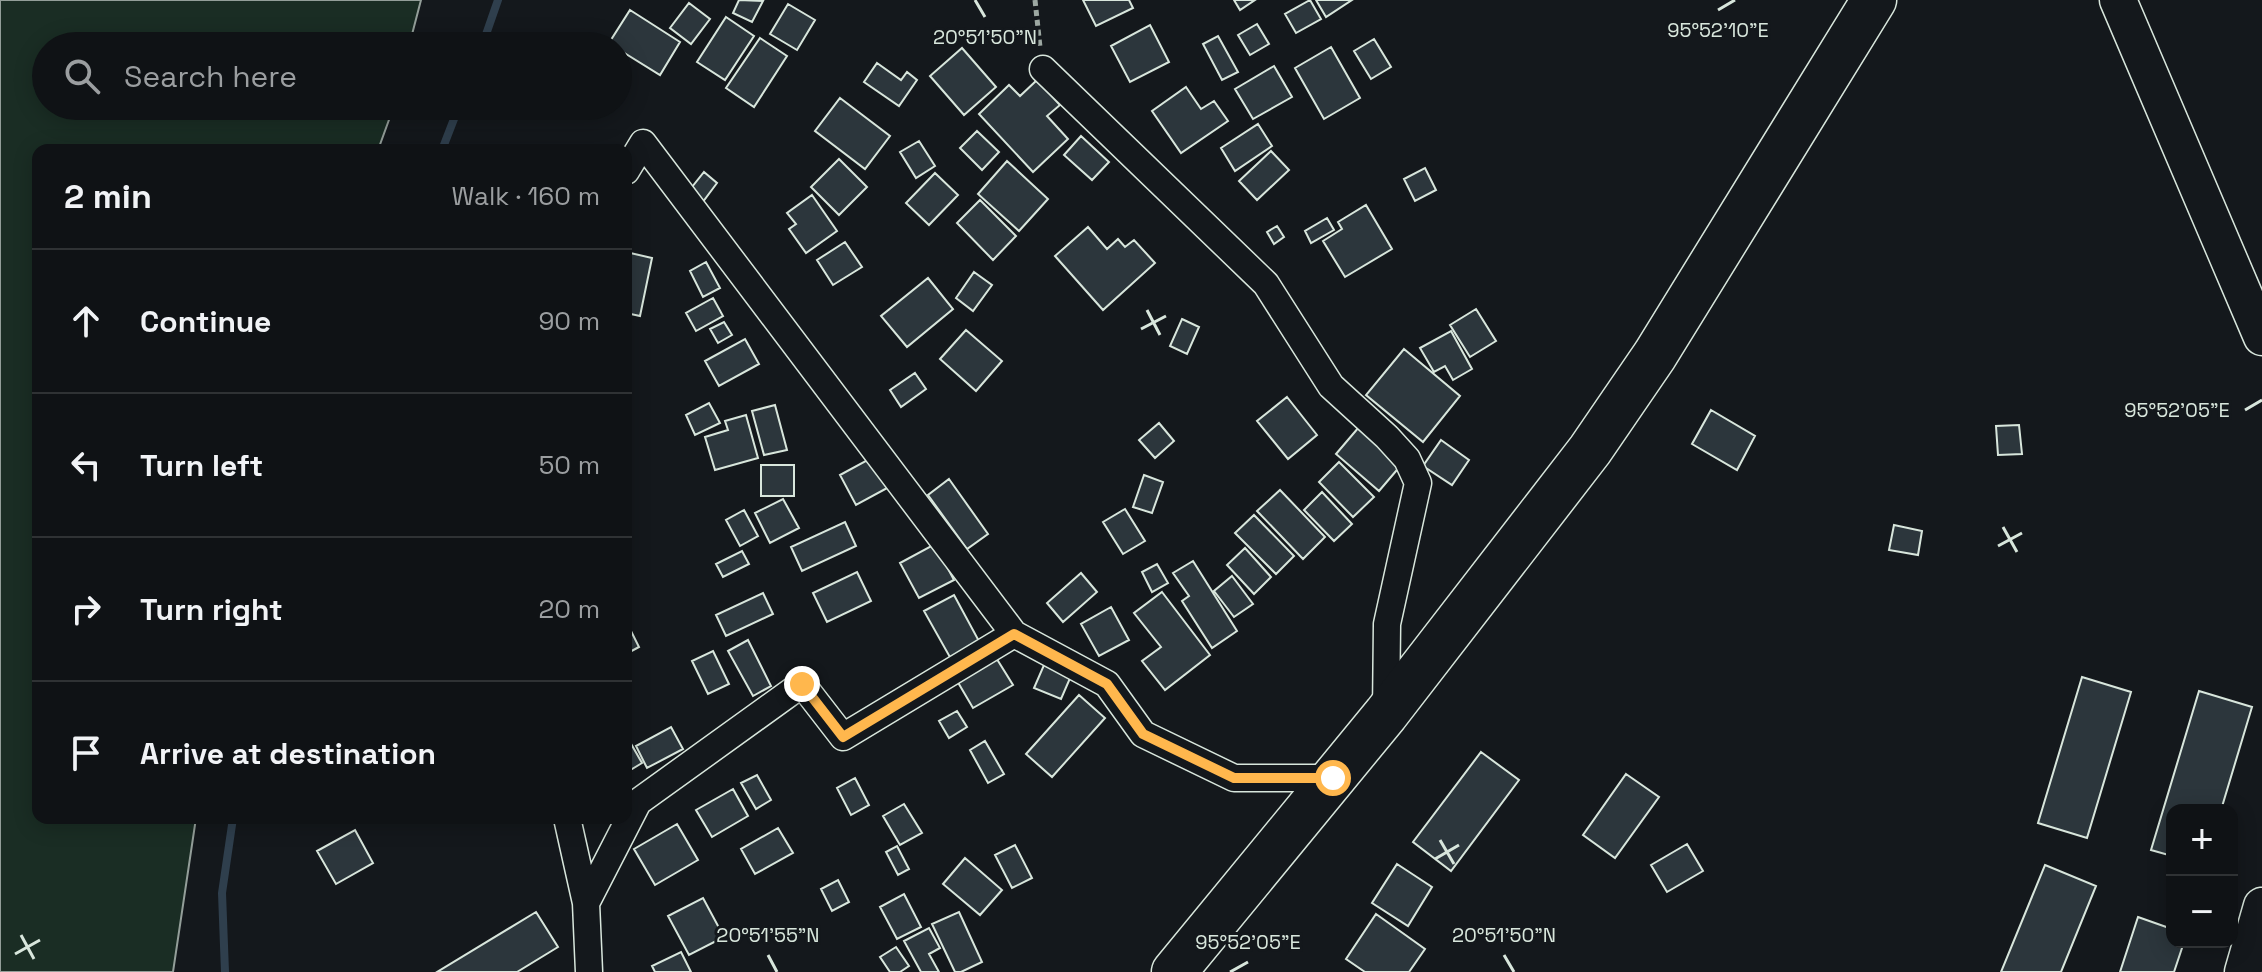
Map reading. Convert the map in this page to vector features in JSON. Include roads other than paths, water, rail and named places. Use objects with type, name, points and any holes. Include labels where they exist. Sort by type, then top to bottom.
[{"type":"highway","points":[[1174,972],[1386,714],[1590,450],[1655,355],[1874,0]]},
{"type":"street","points":[[2118,0],[2262,337]]},
{"type":"street","points":[[1043,69],[1266,284],[1331,386],[1407,459],[1418,483],[1387,624],[1386,714]]},
{"type":"street","points":[[632,161],[643,143],[1014,634],[1107,684],[1143,734],[1234,778],[1333,778]]},
{"type":"street","points":[[632,814],[638,802],[802,684],[843,737],[1014,634]]},
{"type":"street","points":[[568,824],[586,903],[589,972]]},
{"type":"street","points":[[586,903],[627,824]]},
{"type":"street","points":[[2243,972],[2262,906]]},
{"type":"waterway","points":[[487,32],[498,0]]},
{"type":"waterway","points":[[444,144],[454,120]]},
{"type":"waterway","points":[[225,972],[222,893],[232,824]]}]
